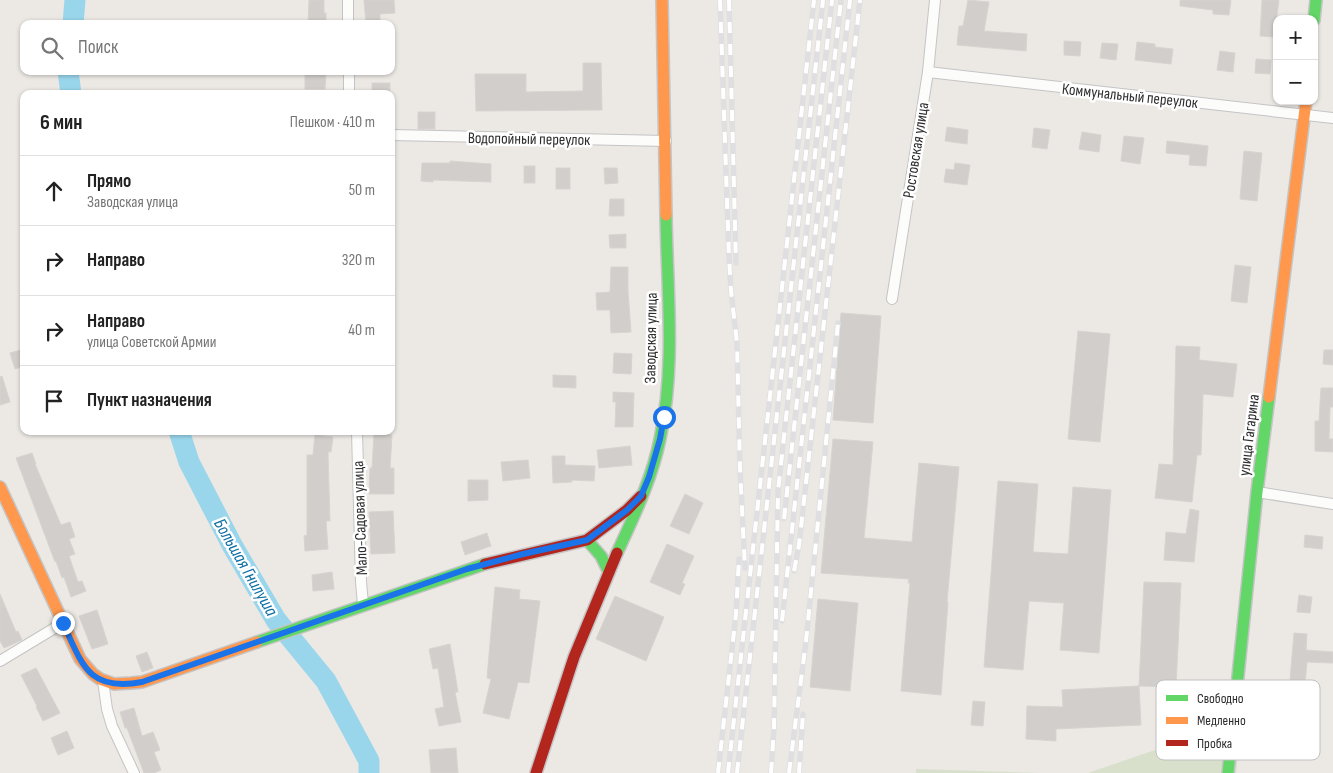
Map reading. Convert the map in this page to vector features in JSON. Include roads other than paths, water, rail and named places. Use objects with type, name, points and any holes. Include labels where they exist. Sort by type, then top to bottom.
[{"type":"main road","name":"Заводская улица","points":[[536,773],[574,655],[649,477],[660,439],[666,396],[668,336],[662,0]]},
{"type":"main road","points":[[1314,15],[1316,0]]},
{"type":"main road","name":"улица Гагарина","points":[[1238,680],[1257,492],[1306,105]]},
{"type":"main road","points":[[0,487],[80,659],[90,672],[104,681],[124,685],[142,682],[269,639],[363,604],[492,562],[587,540],[627,510],[641,496]]},
{"type":"main road","points":[[587,540],[601,556],[609,572]]},
{"type":"main road","name":"улица Гагарина","points":[[1228,773],[1229,760]]},
{"type":"street","points":[[348,0],[348,20]]},
{"type":"street","name":"Ростовская улица","points":[[892,298],[928,72],[935,0]]},
{"type":"street","name":"Коммунальный переулок","points":[[928,72],[1333,118]]},
{"type":"street","points":[[348,75],[349,90]]},
{"type":"street","name":"Водопойный переулок","points":[[395,135],[666,141]]},
{"type":"street","name":"Мало-Садовая улица","points":[[357,435],[363,604]]},
{"type":"street","points":[[1257,492],[1333,504]]},
{"type":"street","points":[[0,661],[63,623]]},
{"type":"street","points":[[104,681],[107,709],[112,726],[134,773]]},
{"type":"waterway","name":"Большая Гнилуша","points":[[73,20],[75,0]]},
{"type":"waterway","name":"Большая Гнилуша","points":[[69,75],[70,90]]},
{"type":"waterway","name":"Большая Гнилуша","points":[[180,435],[189,462],[232,545],[276,620],[326,681],[369,761],[369,773]]},
{"type":"railway","points":[[720,0],[729,257],[737,343],[745,568]]},
{"type":"railway","points":[[729,0],[736,263]]},
{"type":"railway","points":[[728,773],[814,0]]},
{"type":"railway","points":[[737,773],[823,0]]},
{"type":"railway","points":[[771,773],[774,728],[778,491],[832,0]]},
{"type":"railway","points":[[784,519],[841,0]]},
{"type":"railway","points":[[782,621],[850,0]]},
{"type":"railway","points":[[794,571],[799,545],[860,0]]},
{"type":"railway","points":[[789,773],[806,641],[838,323]]},
{"type":"railway","points":[[718,773],[736,614],[739,559]]},
{"type":"railway","points":[[799,773],[803,714]]}]
